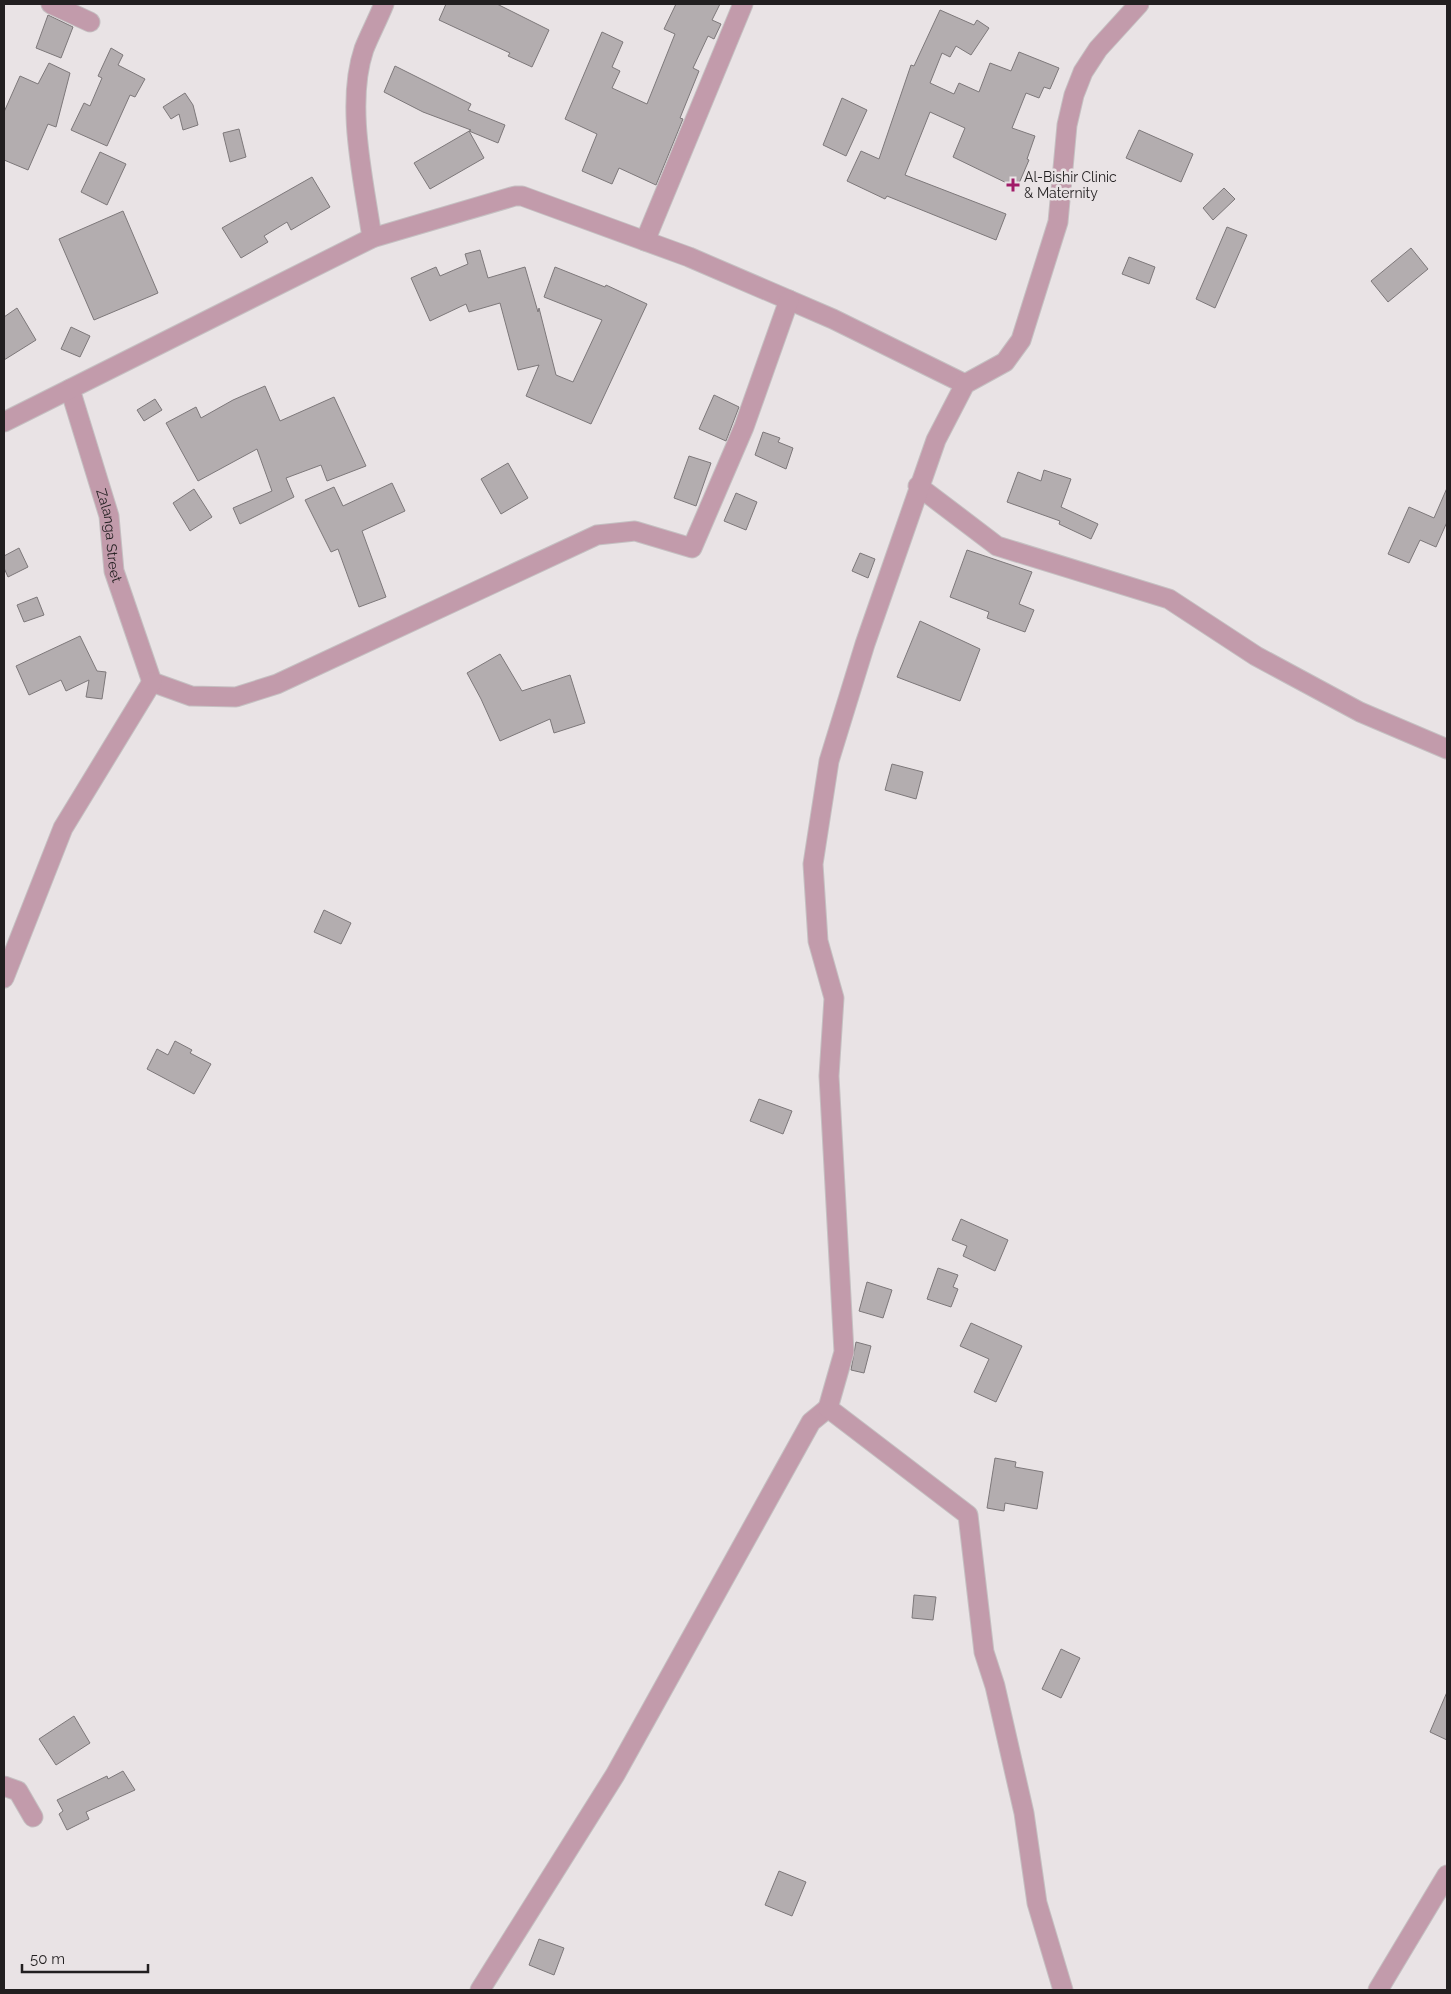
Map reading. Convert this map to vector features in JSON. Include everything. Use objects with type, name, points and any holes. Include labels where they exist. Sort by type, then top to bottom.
[{"type":"street","points":[[51,4],[90,22]]},
{"type":"street","points":[[372,238],[358,140],[358,78],[364,50],[384,4]]},
{"type":"street","points":[[645,241],[743,4]]},
{"type":"street","points":[[480,1990],[615,1775],[811,1422],[828,1408],[844,1352],[829,1076],[834,998],[818,941],[813,864],[829,761],[864,644],[918,486],[936,440],[965,384],[1005,362],[1021,340],[1058,222],[1067,125],[1074,95],[1083,72],[1098,49],[1139,4]]},
{"type":"street","points":[[4,422],[372,238],[515,196],[522,196],[645,241],[790,300],[965,384]]},
{"type":"street","points":[[4,978],[63,828],[152,682],[191,696],[236,697],[269,687],[597,535],[634,531],[692,548],[744,426],[790,300]]},
{"type":"street","name":"Zalanga Street","points":[[70,389],[109,516],[114,571],[152,682]]},
{"type":"street","points":[[918,486],[997,546],[1169,599],[1256,656],[1360,712],[1447,749]]},
{"type":"street","points":[[828,1408],[968,1515],[984,1652],[999,1704],[1024,1813],[1037,1903],[1063,1990]]},
{"type":"street","points":[[4,1786],[18,1791],[33,1817]]},
{"type":"street","points":[[1378,1990],[1447,1874]]},
{"type":"building","points":[[446,4],[497,4],[549,30],[532,67],[508,56],[510,53],[439,20]]},
{"type":"building","points":[[676,4],[720,4],[712,20],[721,24],[714,39],[708,36],[693,68],[699,71],[680,118],[683,119],[656,185],[619,168],[612,184],[582,171],[597,134],[565,119],[602,32],[623,42],[612,67],[620,71],[612,88],[647,104],[675,34],[664,29]]},
{"type":"building","points":[[940,10],[974,25],[977,20],[989,28],[971,55],[956,46],[950,57],[942,53],[930,83],[954,94],[959,83],[979,92],[990,63],[1011,71],[1019,52],[1059,68],[1050,89],[1044,87],[1039,98],[1026,93],[1012,128],[1035,136],[1027,159],[1029,160],[1017,188],[953,157],[965,128],[930,112],[905,175],[1006,214],[996,240],[887,196],[885,199],[847,181],[861,151],[879,159],[911,65],[914,66]]},
{"type":"building","points":[[48,15],[73,27],[61,58],[36,48]]},
{"type":"building","points":[[111,48],[123,55],[118,65],[145,79],[135,97],[130,95],[107,146],[71,130],[84,103],[90,106],[102,78],[98,76]]},
{"type":"building","points":[[49,63],[70,73],[56,127],[48,124],[28,170],[4,160],[4,112],[20,76],[38,84]]},
{"type":"building","points":[[395,66],[471,104],[468,110],[505,125],[498,143],[469,131],[471,130],[423,112],[384,92]]},
{"type":"building","points":[[185,93],[193,105],[198,125],[183,130],[179,114],[171,119],[163,107]]},
{"type":"building","points":[[842,98],[867,110],[846,156],[823,145]]},
{"type":"building","points":[[239,129],[246,157],[230,162],[223,133]]},
{"type":"building","points":[[1139,130],[1193,154],[1181,182],[1126,158]]},
{"type":"building","points":[[469,131],[484,158],[430,189],[414,163]]},
{"type":"building","points":[[100,152],[126,164],[107,205],[81,192]]},
{"type":"building","points":[[312,177],[330,207],[291,230],[287,222],[264,236],[268,242],[241,258],[222,228]]},
{"type":"building","points":[[1224,188],[1235,199],[1213,220],[1203,208]]},
{"type":"building","points":[[123,211],[158,293],[94,320],[59,239]]},
{"type":"building","points":[[1227,227],[1247,235],[1215,308],[1196,299]]},
{"type":"building","points":[[1411,248],[1428,269],[1388,302],[1371,281]]},
{"type":"building","points":[[480,250],[488,278],[525,267],[538,312],[539,308],[556,375],[573,382],[602,320],[544,297],[555,267],[605,287],[606,285],[647,304],[591,424],[526,396],[539,365],[518,370],[500,303],[469,312],[466,304],[430,321],[411,278],[436,267],[440,276],[468,264],[465,254]]},
{"type":"building","points":[[1129,257],[1155,267],[1149,284],[1122,274]]},
{"type":"building","points":[[17,308],[36,340],[4,360],[4,317]]},
{"type":"building","points":[[71,327],[90,336],[80,357],[61,349]]},
{"type":"building","points":[[265,386],[280,421],[334,397],[366,466],[327,481],[321,465],[286,478],[294,497],[240,524],[233,508],[272,491],[257,449],[198,481],[166,423],[196,407],[201,418],[233,400]]},
{"type":"building","points":[[714,395],[739,407],[726,441],[699,429]]},
{"type":"building","points":[[155,399],[162,410],[144,421],[137,410]]},
{"type":"building","points":[[763,432],[780,438],[778,442],[793,448],[786,469],[755,455]]},
{"type":"building","points":[[689,456],[711,463],[696,506],[674,498]]},
{"type":"building","points":[[508,463],[528,498],[501,514],[481,479]]},
{"type":"building","points":[[1044,470],[1071,479],[1061,507],[1098,524],[1091,539],[1059,524],[1060,521],[1007,502],[1018,472],[1041,481]]},
{"type":"building","points":[[392,483],[405,511],[362,531],[386,597],[359,607],[338,549],[331,552],[305,500],[334,487],[343,506]]},
{"type":"building","points":[[1447,488],[1447,522],[1436,547],[1420,540],[1409,563],[1388,554],[1409,507],[1434,518]]},
{"type":"building","points":[[194,489],[212,517],[190,531],[173,503]]},
{"type":"building","points":[[736,493],[757,502],[746,530],[724,521]]},
{"type":"building","points":[[19,548],[28,567],[8,577],[4,568],[4,556]]},
{"type":"building","points":[[967,550],[1032,572],[1019,604],[1034,610],[1025,632],[987,618],[989,612],[950,597]]},
{"type":"building","points":[[860,553],[875,559],[868,578],[852,571]]},
{"type":"building","points":[[37,597],[44,615],[24,622],[17,605]]},
{"type":"building","points":[[920,621],[980,649],[960,701],[897,677]]},
{"type":"building","points":[[80,636],[97,671],[106,672],[102,699],[86,697],[89,680],[66,691],[61,680],[29,695],[16,666]]},
{"type":"building","points":[[500,654],[522,691],[570,675],[585,723],[554,733],[550,719],[500,741],[467,673]]},
{"type":"building","points":[[892,764],[923,772],[916,799],[885,790]]},
{"type":"building","points":[[324,910],[351,923],[341,944],[314,932]]},
{"type":"building","points":[[175,1041],[192,1050],[190,1053],[211,1064],[194,1094],[147,1069],[157,1049],[168,1055]]},
{"type":"building","points":[[759,1099],[792,1111],[783,1134],[750,1121]]},
{"type":"building","points":[[961,1219],[1008,1240],[995,1271],[963,1256],[967,1246],[952,1240]]},
{"type":"building","points":[[938,1268],[958,1275],[953,1287],[958,1289],[951,1307],[927,1299]]},
{"type":"building","points":[[867,1282],[892,1290],[883,1318],[859,1311]]},
{"type":"building","points":[[971,1323],[1022,1346],[996,1402],[974,1392],[989,1359],[960,1346]]},
{"type":"building","points":[[856,1342],[871,1346],[864,1373],[851,1370]]},
{"type":"building","points":[[995,1458],[1016,1462],[1015,1467],[1043,1472],[1037,1509],[1005,1503],[1004,1511],[987,1508]]},
{"type":"building","points":[[914,1595],[936,1597],[933,1620],[912,1618]]},
{"type":"building","points":[[1061,1649],[1080,1658],[1061,1698],[1042,1689]]},
{"type":"building","points":[[1447,1692],[1447,1740],[1430,1732]]},
{"type":"building","points":[[74,1716],[90,1743],[56,1765],[39,1739]]},
{"type":"building","points":[[123,1771],[135,1790],[86,1812],[89,1819],[67,1830],[59,1814],[63,1811],[57,1800],[107,1776],[108,1779]]},
{"type":"building","points":[[779,1871],[806,1882],[792,1916],[765,1905]]},
{"type":"building","points":[[539,1939],[564,1948],[554,1975],[529,1965]]},
{"type":"place","name":"Al-Bishir Clinic & Maternity","points":[[1013,185]]}]
